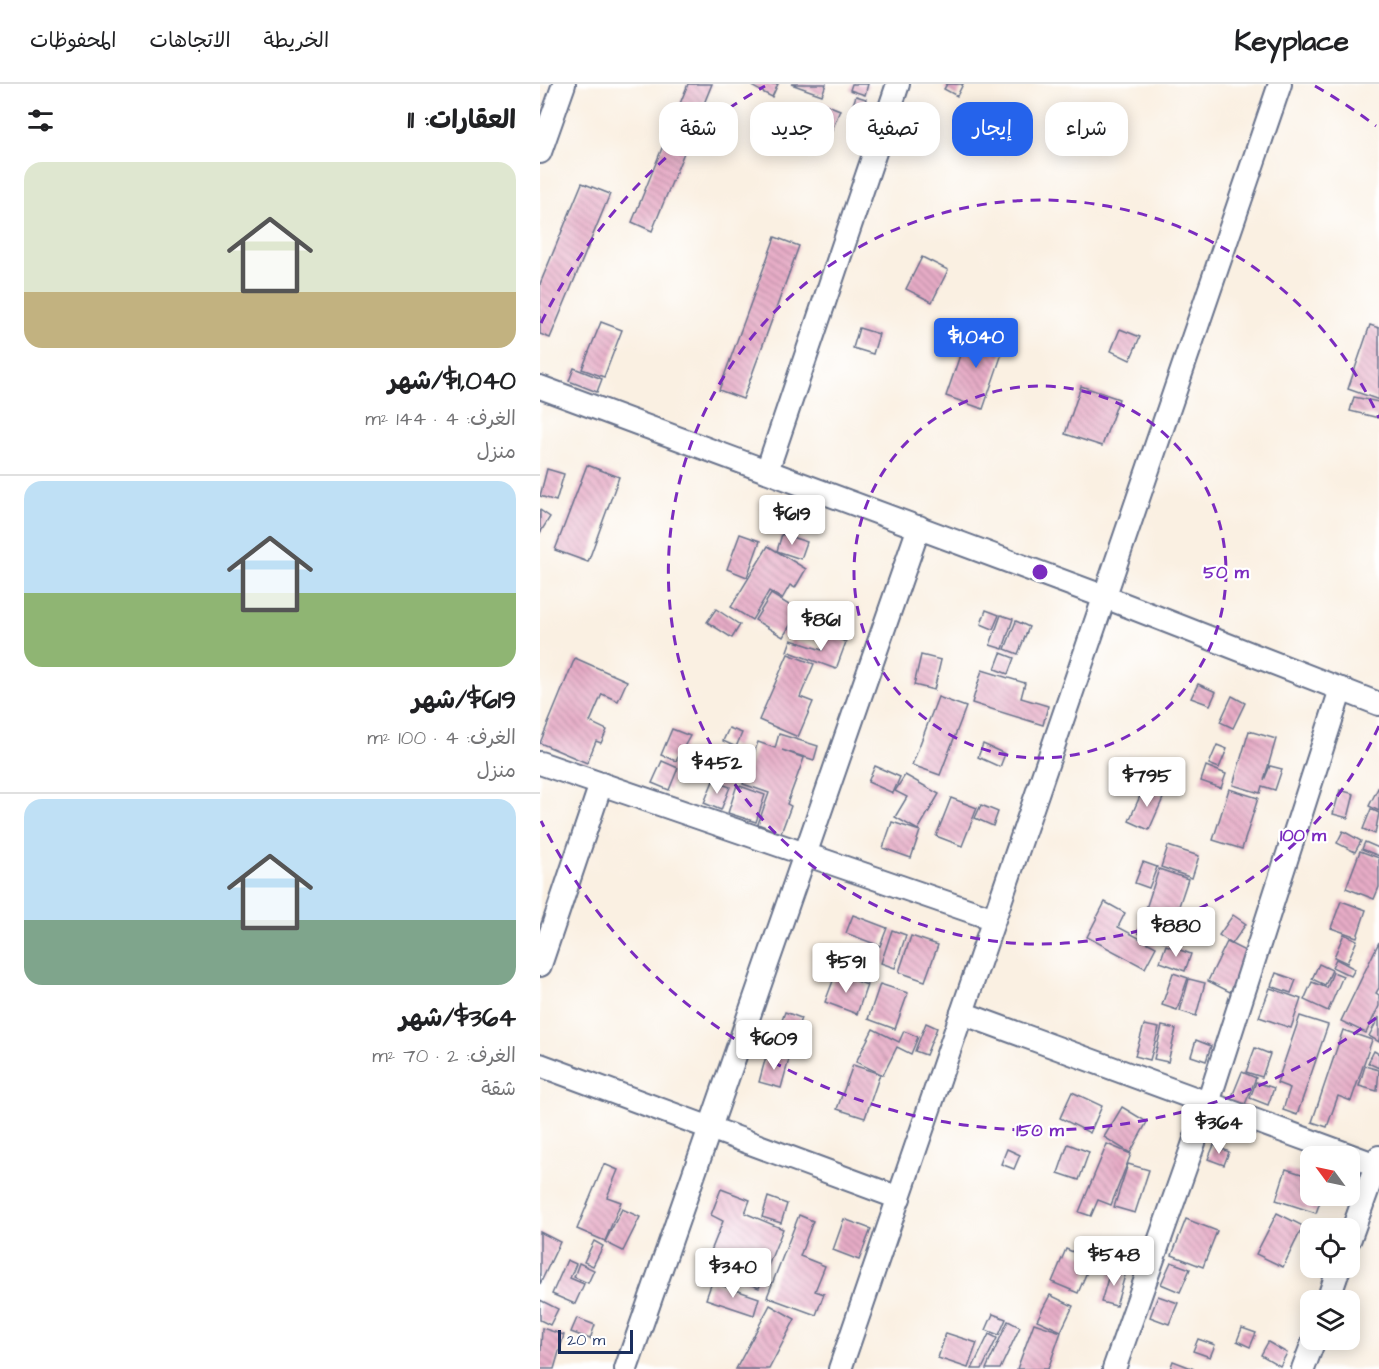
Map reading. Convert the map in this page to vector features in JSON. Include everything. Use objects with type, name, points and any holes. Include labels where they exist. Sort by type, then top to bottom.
[{"type":"street","points":[[540,152],[564,84]]},
{"type":"street","points":[[767,471],[898,84]]},
{"type":"street","points":[[840,1369],[1280,84]]},
{"type":"street","points":[[540,387],[1105,597],[1379,704]]},
{"type":"street","points":[[626,1369],[919,527]]},
{"type":"street","points":[[1114,1369],[1208,1103],[1341,689]]},
{"type":"street","points":[[540,763],[994,920]]},
{"type":"street","points":[[540,965],[601,784]]},
{"type":"street","points":[[963,1013],[1378,1163],[1357,1218]]},
{"type":"street","points":[[540,1065],[899,1198]]},
{"type":"street","points":[[1303,1369],[1310,1350]]},
{"type":"building","points":[[688,84],[712,84],[705,102],[681,102]]},
{"type":"building","points":[[754,84],[778,84],[772,97],[753,87]]},
{"type":"building","points":[[791,84],[826,84],[822,95]]},
{"type":"building","points":[[852,84],[868,84],[865,95],[850,90]]},
{"type":"building","points":[[947,84],[963,84],[957,96],[944,89]]},
{"type":"building","points":[[856,96],[866,99],[865,102],[854,102]]},
{"type":"building","points":[[834,108],[840,110],[834,125]]},
{"type":"building","points":[[659,155],[683,156],[652,231],[632,222]]},
{"type":"building","points":[[582,183],[610,194],[550,338],[540,334],[540,284]]},
{"type":"building","points":[[775,237],[799,246],[743,399],[719,390]]},
{"type":"building","points":[[922,257],[948,270],[932,302],[906,289]]},
{"type":"building","points":[[601,322],[622,330],[604,377],[582,369]]},
{"type":"building","points":[[1370,325],[1379,328],[1379,400],[1348,389]]},
{"type":"building","points":[[859,328],[879,334],[873,354],[853,348]]},
{"type":"building","points":[[969,329],[1006,342],[983,409],[946,396]]},
{"type":"building","points":[[1120,329],[1140,337],[1130,360],[1111,351]]},
{"type":"building","points":[[574,368],[602,379],[597,392],[569,381]]},
{"type":"building","points":[[1081,386],[1119,399],[1102,446],[1065,434]]},
{"type":"building","points":[[1354,397],[1379,402],[1379,418],[1350,411]]},
{"type":"building","points":[[587,465],[619,477],[588,562],[555,550]]},
{"type":"building","points":[[547,469],[564,474],[556,501],[540,496]]},
{"type":"building","points":[[540,510],[550,517],[540,533]]},
{"type":"building","points":[[740,534],[760,541],[747,577],[727,569]]},
{"type":"building","points":[[782,534],[807,542],[801,559],[777,551]]},
{"type":"building","points":[[768,546],[806,569],[795,588],[790,585],[782,599],[769,591],[752,620],[731,607]]},
{"type":"building","points":[[771,594],[799,611],[783,637],[755,620]]},
{"type":"building","points":[[716,609],[740,625],[732,638],[707,622]]},
{"type":"building","points":[[986,610],[999,615],[993,629],[981,624]]},
{"type":"building","points":[[1001,615],[1013,619],[1003,649],[990,645]]},
{"type":"building","points":[[1016,621],[1029,627],[1018,654],[1005,649]]},
{"type":"building","points":[[828,635],[846,642],[836,669],[787,651],[791,640],[822,650]]},
{"type":"building","points":[[1001,653],[1014,658],[1008,674],[995,669]]},
{"type":"building","points":[[788,654],[814,664],[800,697],[813,702],[798,737],[759,720]]},
{"type":"building","points":[[921,655],[941,660],[934,690],[914,685]]},
{"type":"building","points":[[575,658],[627,681],[618,701],[602,694],[590,722],[607,730],[601,743],[596,741],[587,763],[540,743]]},
{"type":"building","points":[[982,670],[1025,683],[1021,698],[1048,706],[1043,725],[972,703]]},
{"type":"building","points":[[1198,684],[1216,692],[1210,705],[1191,698]]},
{"type":"building","points":[[1232,696],[1245,703],[1233,728],[1220,722]]},
{"type":"building","points":[[938,697],[966,707],[940,775],[912,765]]},
{"type":"building","points":[[729,728],[742,733],[736,747],[723,741]]},
{"type":"building","points":[[672,729],[690,736],[676,761],[661,755]]},
{"type":"building","points":[[1249,731],[1276,739],[1264,780],[1270,766],[1282,769],[1275,790],[1262,786],[1260,793],[1233,785]]},
{"type":"building","points":[[779,734],[818,746],[814,760],[782,750],[804,758],[787,804],[791,806],[781,833],[758,824],[769,793],[743,784],[758,742],[775,748]]},
{"type":"building","points":[[983,744],[1005,754],[1000,767],[978,757]]},
{"type":"building","points":[[1217,745],[1227,749],[1219,768],[1209,764]]},
{"type":"building","points":[[662,761],[678,768],[669,790],[652,783]]},
{"type":"building","points":[[875,766],[900,777],[893,793],[868,782]]},
{"type":"building","points":[[1206,766],[1226,774],[1221,788],[1201,781]]},
{"type":"building","points":[[905,775],[939,794],[918,830],[895,817],[907,797],[895,791]]},
{"type":"building","points":[[713,781],[730,787],[721,810],[704,803]]},
{"type":"building","points":[[737,785],[765,795],[756,822],[728,813]]},
{"type":"building","points":[[1379,786],[1379,811],[1369,806]]},
{"type":"building","points":[[1144,787],[1164,796],[1149,830],[1129,821]]},
{"type":"building","points":[[1229,789],[1258,798],[1242,849],[1213,840]]},
{"type":"building","points":[[1340,790],[1354,794],[1348,818],[1333,814]]},
{"type":"building","points":[[951,798],[977,808],[962,846],[936,836]]},
{"type":"building","points":[[981,805],[998,812],[993,826],[975,818]]},
{"type":"building","points":[[1371,809],[1379,813],[1375,834],[1363,829]]},
{"type":"building","points":[[892,822],[920,831],[911,858],[883,848]]},
{"type":"building","points":[[1343,831],[1361,841],[1355,852],[1337,843]]},
{"type":"building","points":[[1365,842],[1379,848],[1379,856],[1362,849]]},
{"type":"building","points":[[1168,846],[1199,856],[1192,878],[1161,867]]},
{"type":"building","points":[[1360,851],[1379,858],[1379,887],[1374,899],[1346,888]]},
{"type":"building","points":[[1143,862],[1157,867],[1149,888],[1135,883]]},
{"type":"building","points":[[1159,869],[1188,879],[1167,942],[1138,933]]},
{"type":"building","points":[[1341,901],[1366,910],[1357,937],[1331,928]]},
{"type":"building","points":[[1105,902],[1125,913],[1118,927],[1156,947],[1145,968],[1087,937]]},
{"type":"building","points":[[853,915],[887,928],[880,946],[846,933]]},
{"type":"building","points":[[1233,915],[1246,924],[1232,944],[1219,935]]},
{"type":"building","points":[[892,930],[906,935],[895,968],[881,963]]},
{"type":"building","points":[[1344,934],[1357,940],[1347,963],[1334,957]]},
{"type":"building","points":[[911,936],[938,945],[925,981],[899,972]]},
{"type":"building","points":[[1227,942],[1249,953],[1230,992],[1208,981]]},
{"type":"building","points":[[1379,942],[1379,988],[1376,993],[1379,995],[1379,1006],[1366,1033],[1341,1021]]},
{"type":"building","points":[[1166,945],[1191,954],[1185,971],[1160,962]]},
{"type":"building","points":[[1336,959],[1355,969],[1351,976],[1332,967]]},
{"type":"building","points":[[1319,964],[1332,970],[1325,985],[1312,979]]},
{"type":"building","points":[[1333,972],[1343,976],[1328,1011],[1304,1000],[1312,982],[1327,988]]},
{"type":"building","points":[[836,973],[867,985],[857,1014],[825,1002]]},
{"type":"building","points":[[1173,973],[1188,978],[1177,1010],[1162,1005]]},
{"type":"building","points":[[1276,973],[1296,980],[1291,993],[1271,986]]},
{"type":"building","points":[[1189,979],[1205,983],[1196,1016],[1180,1011]]},
{"type":"building","points":[[880,984],[908,993],[895,1029],[868,1019]]},
{"type":"building","points":[[1270,988],[1301,999],[1291,1028],[1259,1017]]},
{"type":"building","points":[[785,1012],[801,1018],[792,1043],[776,1037]]},
{"type":"building","points":[[1300,1016],[1328,1025],[1297,1115],[1283,1110],[1290,1088],[1277,1083]]},
{"type":"building","points":[[1379,1017],[1379,1042],[1369,1036]]},
{"type":"building","points":[[926,1023],[937,1028],[926,1055],[915,1051]]},
{"type":"building","points":[[1144,1025],[1159,1028],[1150,1060],[1135,1056]]},
{"type":"building","points":[[1162,1026],[1176,1029],[1168,1062],[1154,1059]]},
{"type":"building","points":[[873,1029],[899,1042],[904,1031],[918,1037],[911,1054],[897,1047],[883,1075],[856,1062]]},
{"type":"building","points":[[1343,1030],[1372,1040],[1351,1101],[1338,1096],[1327,1127],[1312,1122]]},
{"type":"building","points":[[1196,1040],[1211,1046],[1206,1061],[1191,1056]]},
{"type":"building","points":[[1255,1048],[1270,1054],[1262,1077],[1246,1072]]},
{"type":"building","points":[[1374,1051],[1379,1054],[1379,1068],[1368,1063]]},
{"type":"building","points":[[767,1053],[789,1059],[781,1088],[759,1082]]},
{"type":"building","points":[[853,1065],[880,1074],[865,1118],[837,1109]]},
{"type":"building","points":[[1365,1066],[1379,1070],[1377,1091],[1359,1086]]},
{"type":"building","points":[[1242,1072],[1256,1078],[1243,1109],[1229,1104]]},
{"type":"building","points":[[1256,1082],[1274,1088],[1268,1105],[1250,1098]]},
{"type":"building","points":[[1072,1092],[1102,1106],[1090,1133],[1060,1118]]},
{"type":"building","points":[[1122,1107],[1147,1122],[1130,1153],[1104,1137]]},
{"type":"building","points":[[1068,1144],[1089,1152],[1079,1180],[1058,1173]]},
{"type":"building","points":[[1107,1144],[1131,1154],[1111,1205],[1098,1200],[1091,1216],[1079,1212]]},
{"type":"building","points":[[1214,1145],[1229,1152],[1224,1165],[1208,1159]]},
{"type":"building","points":[[1007,1149],[1020,1155],[1014,1169],[1001,1164]]},
{"type":"building","points":[[604,1164],[618,1170],[607,1197],[621,1202],[605,1241],[577,1229]]},
{"type":"building","points":[[1128,1164],[1149,1170],[1135,1213],[1114,1207]]},
{"type":"building","points":[[1286,1169],[1300,1173],[1300,1206],[1318,1206],[1316,1213],[1276,1200]]},
{"type":"building","points":[[721,1189],[750,1200],[745,1213],[783,1229],[759,1288],[705,1266],[723,1221],[711,1215]]},
{"type":"building","points":[[768,1197],[787,1204],[781,1223],[762,1217]]},
{"type":"building","points":[[622,1209],[640,1217],[623,1251],[605,1242]]},
{"type":"building","points":[[1277,1213],[1300,1224],[1300,1232],[1283,1267],[1256,1254]]},
{"type":"building","points":[[799,1215],[813,1221],[800,1256],[825,1266],[815,1291],[824,1294],[816,1315],[767,1297]]},
{"type":"building","points":[[844,1219],[871,1229],[859,1260],[833,1250]]},
{"type":"building","points":[[1186,1219],[1217,1231],[1203,1267],[1172,1255]]},
{"type":"building","points":[[540,1232],[560,1242],[540,1284]]},
{"type":"building","points":[[594,1241],[603,1246],[593,1266],[584,1262]]},
{"type":"building","points":[[1066,1249],[1092,1260],[1078,1293],[1052,1282]]},
{"type":"building","points":[[567,1260],[576,1264],[570,1278],[584,1284],[575,1304],[552,1294]]},
{"type":"building","points":[[1171,1262],[1190,1269],[1180,1292],[1161,1284]]},
{"type":"building","points":[[579,1263],[594,1270],[588,1283],[574,1277]]},
{"type":"building","points":[[1111,1268],[1126,1272],[1116,1306],[1101,1302]]},
{"type":"building","points":[[712,1282],[759,1298],[754,1315],[706,1299]]},
{"type":"building","points":[[1050,1295],[1073,1306],[1061,1331],[1037,1320]]},
{"type":"building","points":[[1158,1296],[1178,1303],[1169,1324],[1150,1317]]},
{"type":"building","points":[[540,1300],[558,1309],[550,1325],[540,1320]]},
{"type":"building","points":[[770,1305],[795,1319],[769,1369],[736,1369]]},
{"type":"building","points":[[993,1314],[1006,1319],[999,1335],[986,1330]]},
{"type":"building","points":[[577,1318],[595,1325],[590,1339],[571,1332]]},
{"type":"building","points":[[1008,1321],[1020,1327],[1000,1369],[986,1369]]},
{"type":"building","points":[[1034,1323],[1061,1332],[1048,1369],[1017,1369]]},
{"type":"building","points":[[542,1328],[564,1335],[554,1369],[540,1369]]},
{"type":"building","points":[[1242,1328],[1256,1333],[1250,1347],[1237,1341]]},
{"type":"building","points":[[946,1333],[977,1343],[968,1368],[938,1358]]},
{"type":"building","points":[[989,1334],[997,1338],[982,1369],[972,1369]]},
{"type":"building","points":[[1198,1339],[1215,1345],[1210,1357],[1193,1351]]},
{"type":"building","points":[[1268,1342],[1287,1353],[1280,1366],[1261,1355]]},
{"type":"building","points":[[1173,1361],[1194,1369],[1170,1369]]}]
